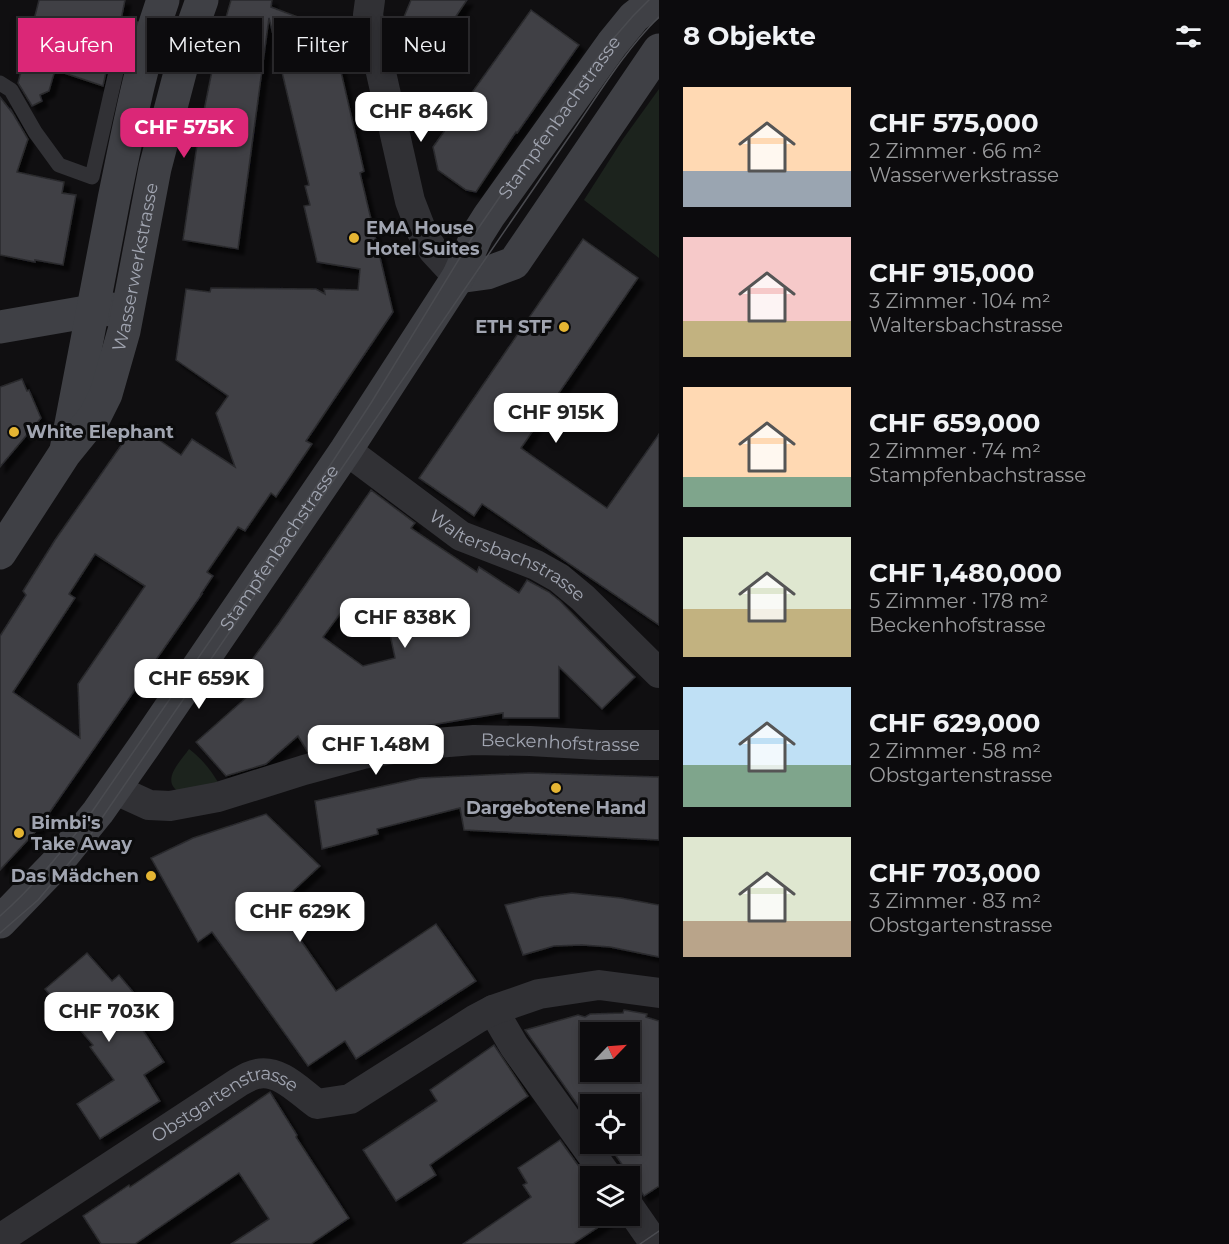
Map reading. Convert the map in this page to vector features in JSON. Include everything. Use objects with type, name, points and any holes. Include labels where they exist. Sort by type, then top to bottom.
[{"type":"street","name":"Wasserwerkstrasse","points":[[65,453],[136,90],[139,29],[163,0]]},
{"type":"street","name":"Wasserwerkstrasse","points":[[0,553],[65,453],[95,416],[106,394],[117,360],[129,308],[155,168],[191,31],[202,0]]},
{"type":"street","points":[[370,0],[368,15],[410,201],[422,232],[433,250],[458,277],[487,273],[514,263],[659,50]]},
{"type":"street","name":"Stampfenbachstrasse","points":[[0,922],[56,864],[98,812],[346,450],[458,277],[477,235],[489,216],[605,53],[634,17],[656,0]]},
{"type":"street","points":[[0,327],[92,311],[129,308]]},
{"type":"street","name":"Waltersbachstrasse","points":[[346,450],[461,536],[536,565],[559,578],[583,598],[659,673]]},
{"type":"street","name":"Beckenhofstrasse","points":[[114,789],[149,805],[170,806],[218,797],[363,754],[423,744],[474,740],[659,745]]},
{"type":"street","name":"Obstgartenstrasse","points":[[0,1239],[239,1082],[256,1074],[269,1073],[282,1078],[317,1104],[350,1099],[476,1018],[539,994],[598,985],[659,993]]},
{"type":"street","points":[[493,1010],[514,1046],[600,1166]]},
{"type":"street","points":[[640,1222],[655,1244]]},
{"type":"lane","points":[[0,83],[12,90],[35,132],[59,165],[92,177],[139,29]]},
{"type":"shaded area","points":[[659,89],[659,258],[584,200],[623,139]]},
{"type":"shaded area","points":[[189,749],[206,765],[219,784],[179,792],[174,787],[171,782],[174,770]]},
{"type":"building","points":[[39,0],[125,0],[121,18],[34,18]]},
{"type":"building","points":[[231,0],[272,0],[271,7],[300,18],[274,18],[274,39],[269,18],[262,70],[262,18],[226,18]]},
{"type":"building","points":[[411,0],[467,0],[455,18],[404,17]]},
{"type":"building","points":[[531,10],[579,45],[476,192],[466,190],[438,170],[433,147]]},
{"type":"building","points":[[21,72],[54,72],[49,91],[40,95],[42,101],[32,106],[18,83]]},
{"type":"building","points":[[61,72],[106,72],[103,86]]},
{"type":"building","points":[[212,72],[262,72],[238,249],[183,240],[197,145]]},
{"type":"building","points":[[282,72],[341,72],[364,171],[360,173],[393,312],[306,441],[312,444],[276,497],[271,493],[245,531],[238,527],[207,572],[213,576],[202,594],[38,829],[0,870],[0,636],[26,595],[23,591],[55,540],[136,424],[181,455],[192,439],[235,467],[216,413],[228,396],[176,360],[186,289],[210,292],[211,288],[316,289],[325,294],[324,289],[358,290],[360,269],[317,262],[304,206],[310,205],[305,186],[309,185]],"holes":[[[95,554],[145,586],[78,684],[80,738],[13,692],[75,598],[69,594]]]},
{"type":"building","points":[[0,97],[11,110],[28,139],[17,172],[64,182],[62,193],[76,195],[63,265],[0,255]]},
{"type":"building","points":[[583,239],[638,278],[521,448],[607,508],[659,434],[659,625],[482,504],[474,516],[419,478]]},
{"type":"building","name":"White Elephant","points":[[22,379],[41,418],[0,467],[0,387]]},
{"type":"building","points":[[371,490],[415,523],[411,528],[477,572],[479,567],[519,593],[527,580],[549,592],[635,677],[602,709],[559,667],[559,718],[503,718],[503,713],[360,737],[307,751],[298,736],[266,764],[226,776],[196,742],[257,688],[240,676]],"holes":[[[351,599],[386,615],[395,658],[363,666],[323,637]]]},
{"type":"building","points":[[530,773],[659,777],[659,840],[464,830],[460,808],[377,829],[378,834],[322,849],[315,801],[420,778]]},
{"type":"building","points":[[266,814],[320,866],[277,906],[336,991],[436,924],[476,981],[356,1059],[345,1041],[308,1066],[212,932],[198,942],[151,858],[193,838]]},
{"type":"building","points":[[572,893],[659,905],[659,957],[610,947],[582,945],[554,946],[523,955],[505,905]]},
{"type":"building","points":[[87,953],[112,981],[119,975],[134,993],[129,997],[137,1006],[131,1012],[164,1062],[144,1075],[160,1101],[100,1139],[77,1104],[114,1080],[90,1047],[93,1045],[45,989]]},
{"type":"building","points":[[624,1010],[647,1014],[646,1017],[659,1021],[659,1186],[644,1196],[640,1190],[640,1166],[623,1166],[615,1154],[640,1154],[640,1094],[580,1094],[580,1108],[525,1030],[578,1015],[585,1017],[590,1014],[623,1013]]},
{"type":"building","points":[[494,1045],[528,1096],[430,1165],[436,1175],[396,1201],[363,1150],[437,1101],[430,1090]]},
{"type":"building","points":[[270,1092],[297,1135],[296,1137],[349,1218],[311,1244],[231,1244],[269,1219],[239,1173],[135,1244],[101,1244],[83,1216],[129,1185],[130,1187]]},
{"type":"building","points":[[560,1140],[580,1168],[580,1226],[600,1226],[573,1244],[463,1244],[531,1197],[523,1185],[527,1183],[518,1168]]},
{"type":"tram line","points":[[0,916],[46,870],[87,819],[314,490],[371,403],[475,233],[606,47],[649,0]]},
{"type":"tram line","points":[[0,933],[38,900],[80,850],[611,75],[634,44],[659,17]]},
{"type":"tram line","points":[[640,1244],[659,1231]]},
{"type":"place","name":"EMA House Hotel Suites","points":[[354,238]]},
{"type":"place","name":"ETH STF","points":[[564,327]]},
{"type":"place","name":"White Elephant","points":[[14,432]]},
{"type":"place","name":"Dargebotene Hand","points":[[556,788]]},
{"type":"place","name":"Bimbi's Take Away","points":[[19,833]]},
{"type":"place","name":"Das Mädchen","points":[[151,876]]}]
